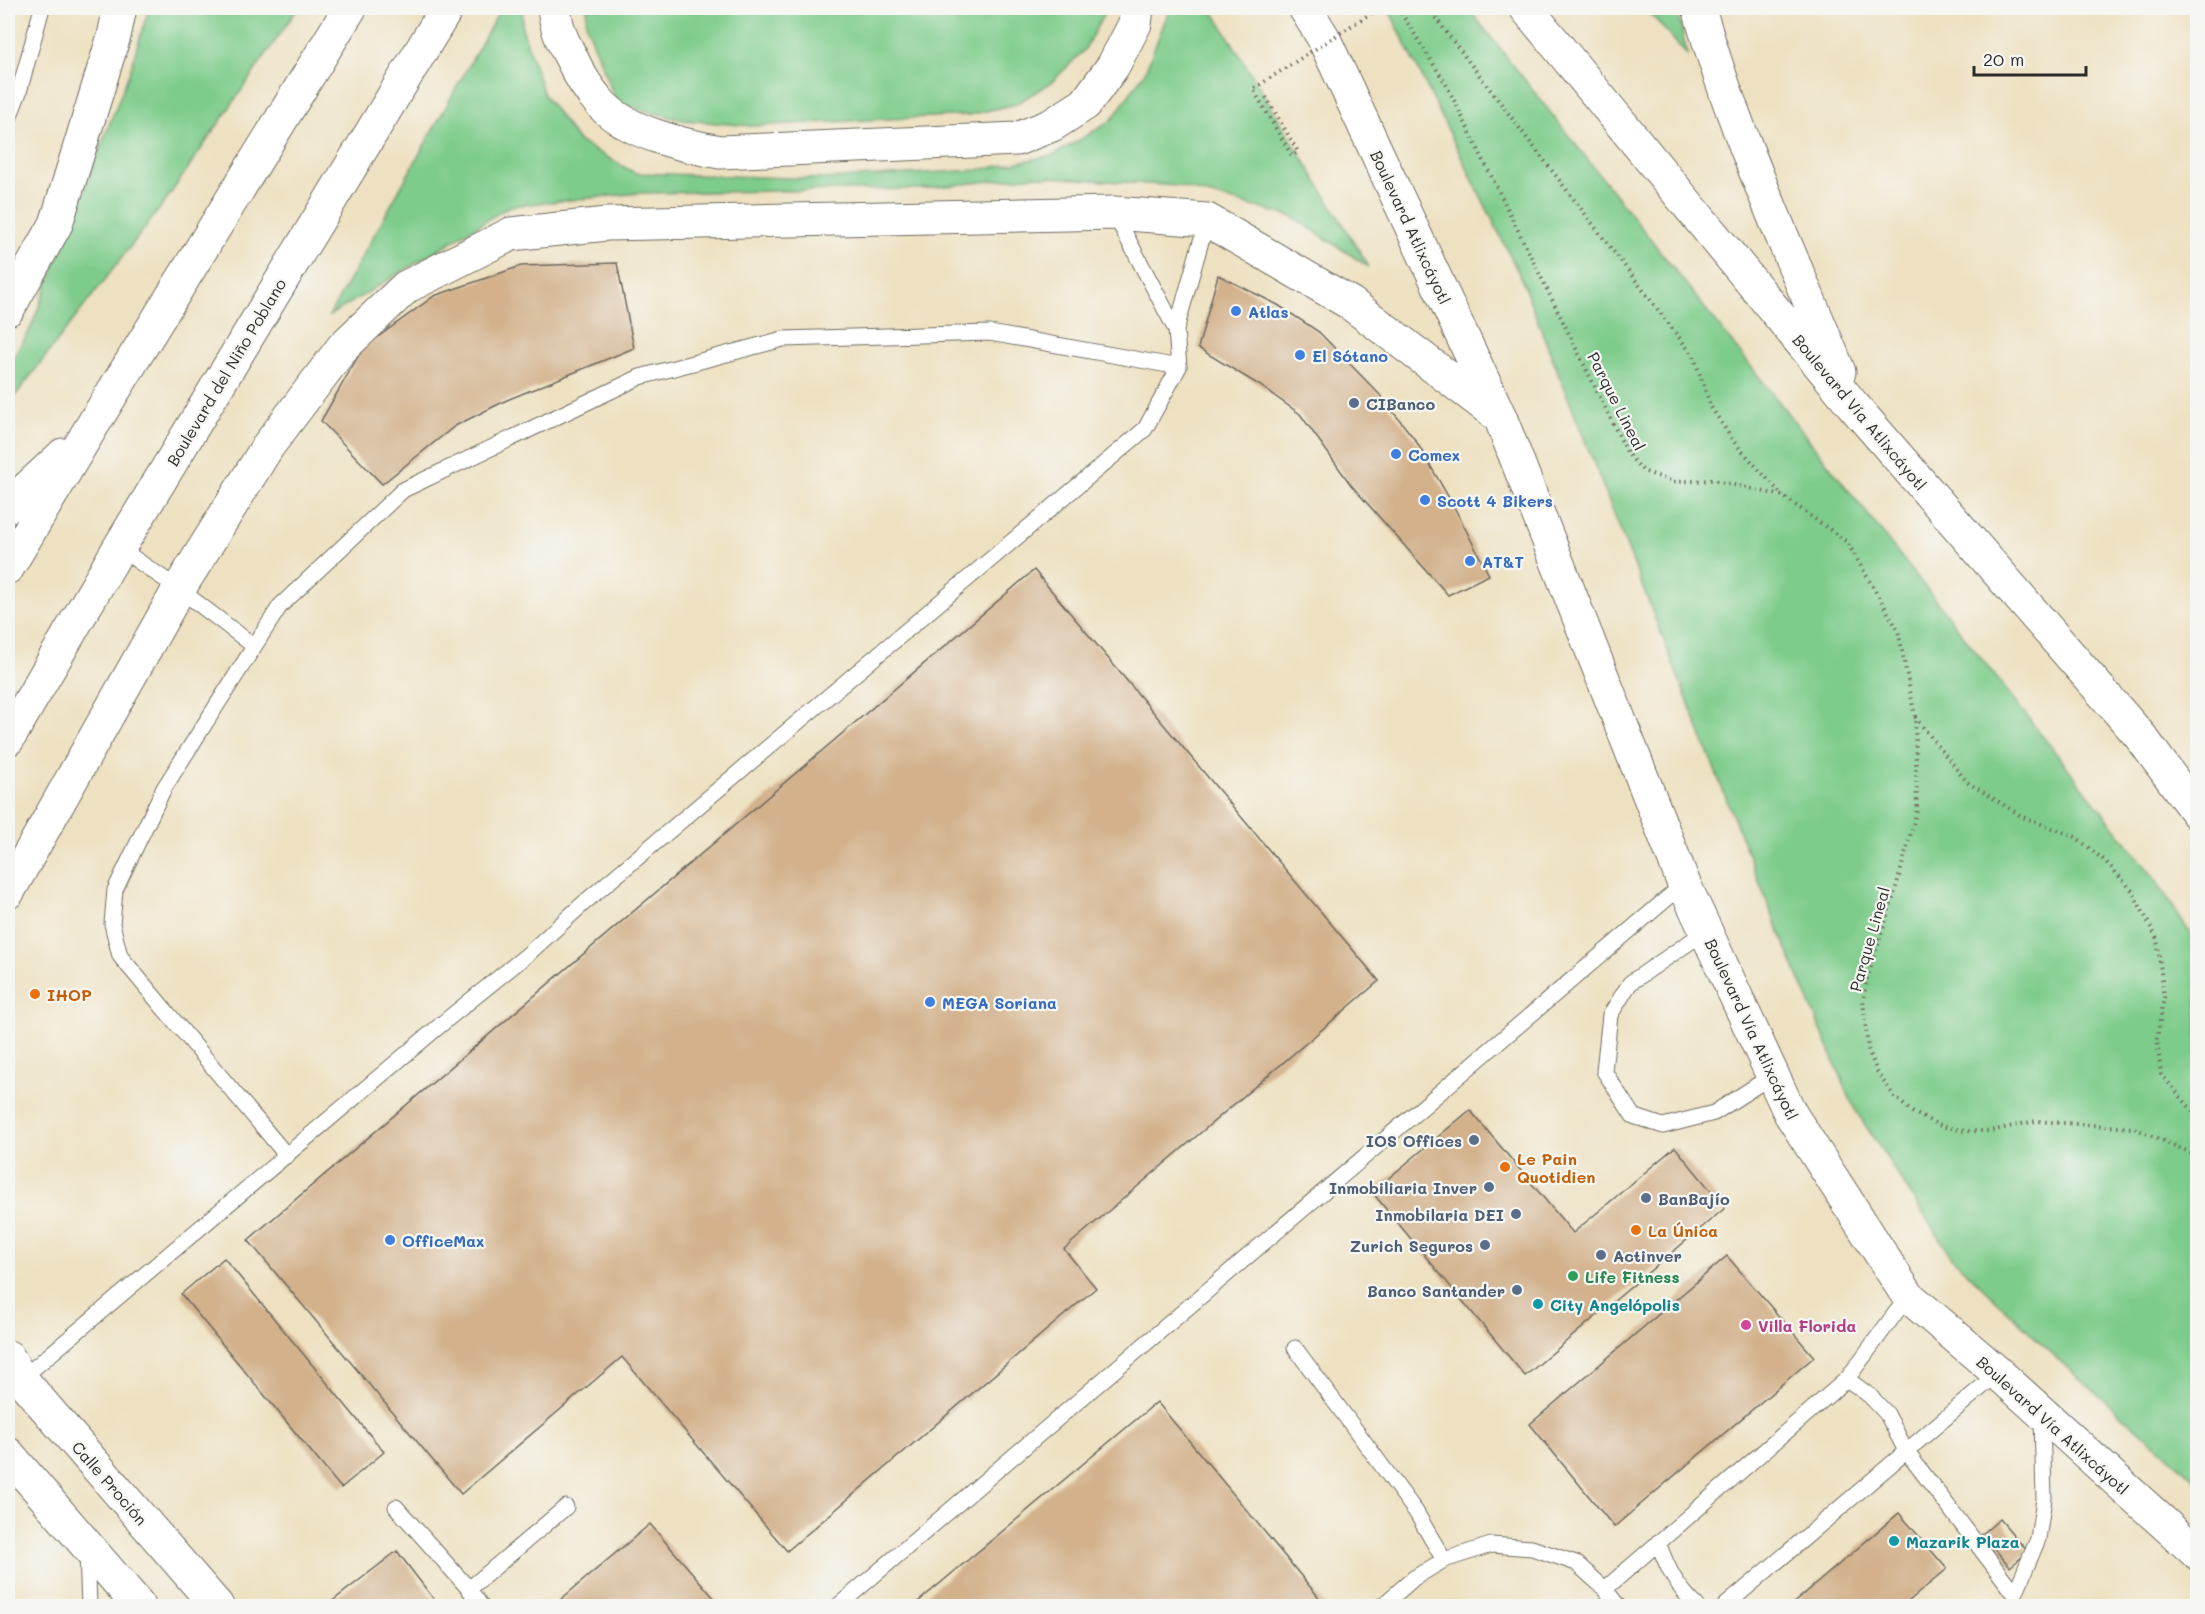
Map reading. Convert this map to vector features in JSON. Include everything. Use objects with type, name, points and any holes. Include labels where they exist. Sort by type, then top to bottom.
[{"type":"main road","points":[[8,309],[56,224],[114,36],[120,8]]},
{"type":"main road","points":[[8,567],[89,431],[350,8]]},
{"type":"main road","name":"Boulevard del Niño Poblano","points":[[8,739],[119,548],[447,8]]},
{"type":"main road","points":[[554,8],[557,31],[579,73],[602,105],[633,127],[680,145],[720,152],[1017,139],[1052,125],[1085,104],[1113,66],[1135,24],[1137,8]]},
{"type":"main road","name":"Boulevard Atlixcáyotl","points":[[1305,8],[1323,37],[1500,417]]},
{"type":"main road","name":"Boulevard Vía Atlixcáyotl","points":[[1526,8],[1852,404],[2141,737],[2198,814]]},
{"type":"main road","points":[[1699,8],[1744,142],[1852,404]]},
{"type":"main road","points":[[8,892],[178,589],[268,446],[343,347],[406,286],[511,234],[607,224],[1114,213],[1207,220],[1350,303],[1500,417]]},
{"type":"main road","name":"Boulevard Vía Atlixcáyotl","points":[[1500,417],[1684,884],[1790,1113],[1908,1296],[1998,1373],[2198,1554]]},
{"type":"main road","points":[[8,506],[89,431]]},
{"type":"main road","name":"Calle Proción","points":[[14,1368],[217,1606]]},
{"type":"main road","points":[[8,1454],[139,1606]]},
{"type":"lane","points":[[8,121],[19,92],[42,8]]},
{"type":"lane","points":[[1114,213],[1176,330]]},
{"type":"lane","points":[[14,1368],[287,1155],[528,954],[629,865],[1145,429],[1179,367],[1176,330],[1207,220]]},
{"type":"lane","points":[[287,1155],[120,956],[112,924],[116,890],[164,788],[280,606],[403,490],[640,377],[783,339],[990,333],[1179,367]]},
{"type":"lane","points":[[119,548],[254,646]]},
{"type":"lane","points":[[838,1606],[1684,884]]},
{"type":"lane","points":[[1706,931],[1630,983],[1610,1015],[1604,1071],[1633,1116],[1663,1126],[1714,1113],[1773,1075]]},
{"type":"lane","points":[[1605,1589],[1847,1379],[1908,1296]]},
{"type":"lane","points":[[1295,1348],[1416,1512],[1444,1560]]},
{"type":"lane","points":[[1725,1606],[1998,1373]]},
{"type":"lane","points":[[1847,1379],[1870,1396],[1887,1414],[1906,1450],[2015,1594],[2038,1539],[2044,1499],[2042,1414]]},
{"type":"lane","points":[[396,1507],[469,1589],[481,1606]]},
{"type":"lane","points":[[469,1589],[566,1508]]},
{"type":"lane","points":[[1658,1542],[1668,1571],[1681,1591],[1697,1606]]},
{"type":"lane","points":[[1382,1606],[1414,1578],[1444,1560],[1491,1545],[1532,1548],[1576,1563],[1605,1589],[1618,1606]]},
{"type":"lane","points":[[87,1546],[89,1606]]},
{"type":"path","points":[[1266,97],[1298,152],[1292,156],[1253,90],[1379,8]]},
{"type":"path","name":"Parque Lineal","points":[[1398,8],[1446,84],[1628,454],[1643,471],[1673,482],[1712,480],[1783,496],[1847,542],[1898,630],[1915,716],[1917,810],[1894,895],[1867,979],[1863,1000],[1868,1049],[1881,1079],[1895,1097],[1912,1112],[1941,1126],[1965,1131],[1990,1131],[2036,1121],[2134,1128],[2198,1155]]},
{"type":"path","points":[[1428,8],[1695,357],[1711,407],[1734,442],[1783,496]]},
{"type":"path","name":"Parque Lineal","points":[[1915,716],[1967,782],[2023,817],[2076,837],[2106,862],[2131,889],[2157,939],[2164,997],[2157,1039],[2161,1074],[2198,1117]]},
{"type":"green space","points":[[149,8],[298,8],[164,203],[8,405],[8,366],[30,330],[130,71]]},
{"type":"green space","points":[[501,8],[523,8],[522,28],[544,95],[578,141],[635,173],[823,179],[978,170],[1054,155],[1111,121],[1145,72],[1170,8],[1211,8],[1369,267],[1293,217],[1178,186],[1034,176],[921,189],[640,193],[510,206],[329,316]]},
{"type":"green space","points":[[587,8],[1107,8],[1085,49],[1052,82],[1016,104],[969,115],[751,126],[683,120],[617,104],[586,24]]},
{"type":"green space","points":[[1388,8],[1468,8],[2153,876],[2197,944],[2197,1481],[2062,1363],[1953,1259],[1854,1108],[1769,907],[1520,276]]},
{"type":"green space","points":[[1645,8],[1676,8],[1688,56],[1648,11]]},
{"type":"building","points":[[617,263],[634,348],[507,400],[455,426],[382,484],[321,421],[363,348],[434,296],[521,266]]},
{"type":"building","points":[[1218,275],[1278,305],[1319,332],[1380,395],[1416,441],[1452,503],[1489,575],[1448,595],[1351,485],[1300,414],[1259,385],[1198,348]]},
{"type":"building","points":[[1034,570],[1379,981],[1064,1249],[1096,1288],[787,1551],[622,1357],[461,1494],[248,1240]]},
{"type":"building","name":"City Angelópolis","points":[[1470,1110],[1573,1233],[1675,1147],[1725,1208],[1525,1376],[1372,1192]]},
{"type":"building","points":[[1727,1256],[1814,1357],[1614,1527],[1530,1424]]},
{"type":"building","points":[[224,1258],[384,1452],[341,1488],[181,1294]]},
{"type":"building","points":[[1157,1402],[1326,1606],[913,1606]]},
{"type":"building","name":"Mazarik Plaza","points":[[1899,1513],[1947,1569],[1903,1606],[1790,1606]]},
{"type":"building","points":[[2000,1519],[2028,1552],[2010,1567],[1982,1534]]},
{"type":"building","points":[[650,1524],[721,1606],[553,1606]]},
{"type":"building","points":[[397,1551],[439,1606],[326,1606]]},
{"type":"place","name":"Atlas","points":[[1236,311]]},
{"type":"place","name":"El Sótano","points":[[1300,355]]},
{"type":"place","name":"CIBanco","points":[[1354,403]]},
{"type":"place","name":"Comex","points":[[1396,454]]},
{"type":"place","name":"Scott 4 Bikers","points":[[1425,500]]},
{"type":"place","name":"AT&T","points":[[1470,561]]},
{"type":"place","name":"IHOP","points":[[35,994]]},
{"type":"place","name":"MEGA Soriana","points":[[930,1002]]},
{"type":"place","name":"IOS Offices","points":[[1474,1140]]},
{"type":"place","name":"Le Pain Quotidien","points":[[1505,1167]]},
{"type":"place","name":"Inmobiliaria Inver","points":[[1489,1187]]},
{"type":"place","name":"BanBajío","points":[[1646,1198]]},
{"type":"place","name":"Inmobilaria DEI","points":[[1516,1214]]},
{"type":"place","name":"La Única","points":[[1636,1230]]},
{"type":"place","name":"OfficeMax","points":[[390,1240]]},
{"type":"place","name":"Zurich Seguros","points":[[1485,1245]]},
{"type":"place","name":"Actinver","points":[[1601,1255]]},
{"type":"place","name":"Life Fitness","points":[[1573,1276]]},
{"type":"place","name":"Banco Santander","points":[[1517,1290]]},
{"type":"place","name":"City Angelópolis","points":[[1538,1304]]},
{"type":"place","name":"Villa Florida","points":[[1746,1325]]},
{"type":"place","name":"Mazarik Plaza","points":[[1894,1541]]}]
